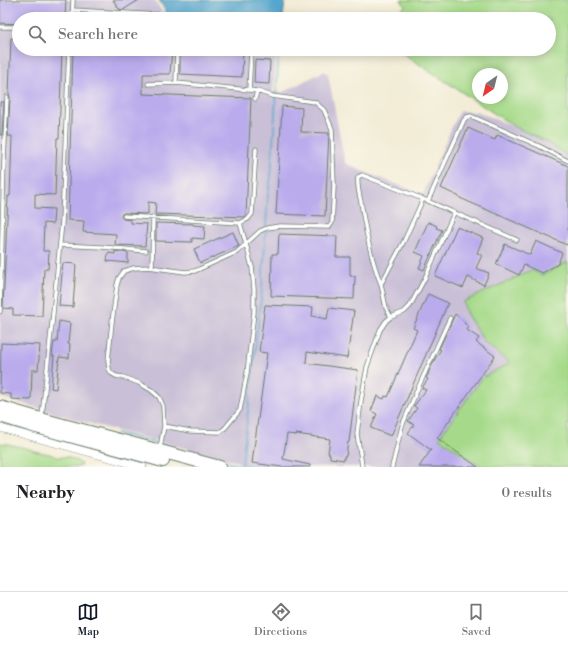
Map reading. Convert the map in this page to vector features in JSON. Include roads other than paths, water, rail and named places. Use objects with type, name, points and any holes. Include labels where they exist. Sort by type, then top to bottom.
[{"type":"highway","points":[[0,407],[41,419],[139,461],[160,451],[220,467]]},
{"type":"highway","points":[[0,416],[139,461],[188,467]]},
{"type":"street","points":[[0,428],[139,461]]},
{"type":"lane","points":[[73,0],[72,10],[107,12]]},
{"type":"lane","points":[[0,27],[12,27]]},
{"type":"lane","points":[[0,31],[6,27]]},
{"type":"lane","points":[[41,419],[60,246],[70,56]]},
{"type":"lane","points":[[176,83],[177,56]]},
{"type":"lane","points":[[249,90],[251,56]]},
{"type":"lane","points":[[148,84],[176,83],[249,90],[272,96],[315,102],[324,110],[332,129],[334,186],[332,223],[329,227],[280,226],[267,228],[260,231],[237,252],[195,271],[186,272],[152,267],[134,268],[124,271],[119,278],[116,285],[111,330],[108,361],[109,369],[111,373],[116,376],[139,382],[159,397],[163,406],[164,426],[160,451]]},
{"type":"lane","points":[[256,91],[256,99]]},
{"type":"lane","points":[[0,312],[2,160],[7,97]]},
{"type":"lane","points":[[428,202],[464,120],[470,116],[539,146],[568,161]]},
{"type":"lane","points":[[124,216],[240,223],[248,219],[252,214],[256,149]]},
{"type":"lane","points":[[391,317],[386,308],[381,284],[370,250],[358,177],[362,175],[517,240]]},
{"type":"lane","points":[[381,284],[423,200]]},
{"type":"lane","points":[[362,467],[358,434],[361,401],[367,367],[380,330],[391,317],[404,312],[410,306],[425,278],[454,213]]},
{"type":"lane","points":[[152,267],[153,217]]},
{"type":"lane","points":[[164,426],[190,430],[220,432],[240,410],[247,373],[254,312],[254,290],[252,267],[240,223]]},
{"type":"lane","points":[[60,246],[102,247],[146,251]]},
{"type":"lane","points":[[392,467],[402,426],[450,318]]},
{"type":"water","points":[[159,0],[285,0],[284,12],[166,12]]},
{"type":"waterway","points":[[242,464],[262,290],[279,56]]},
{"type":"waterway","points":[[117,433],[174,448]]},
{"type":"waterway","points":[[204,457],[237,465],[242,464],[253,467]]}]
